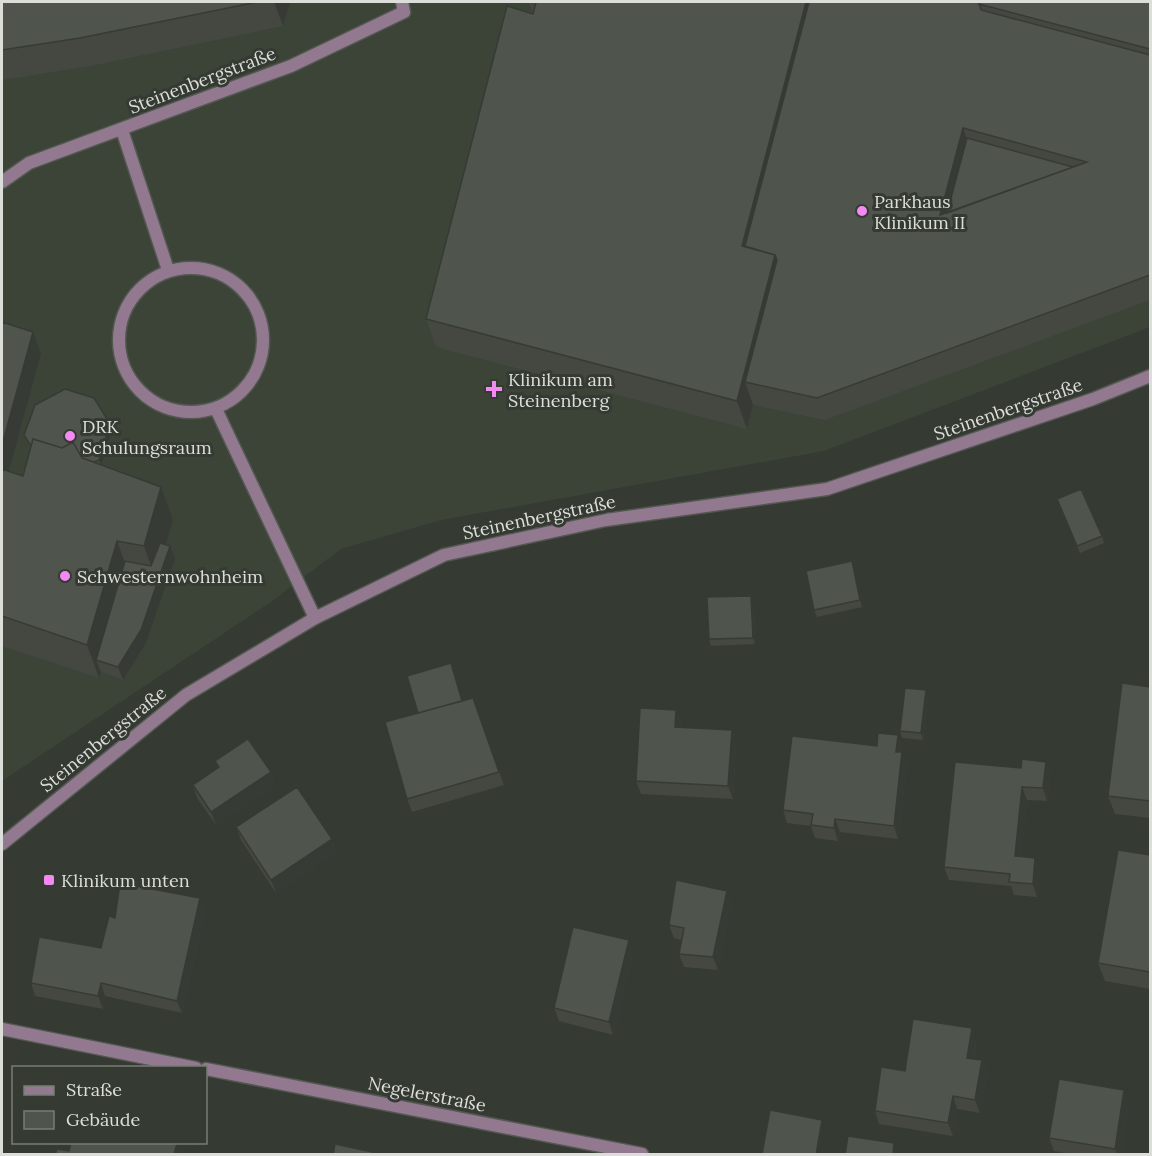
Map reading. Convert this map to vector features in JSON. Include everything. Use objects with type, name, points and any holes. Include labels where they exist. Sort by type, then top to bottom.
[{"type":"street","name":"Steinenbergstraße","points":[[2,182],[29,164],[291,66],[404,12],[402,2]]},
{"type":"street","points":[[122,130],[168,270]]},
{"type":"street","points":[[198,267],[229,276],[259,310],[264,351],[251,383],[229,403],[216,409],[191,413],[160,406],[140,393],[125,372],[118,341],[126,306],[139,289],[168,270],[198,267]]},
{"type":"street","name":"Steinenbergstraße","points":[[2,844],[186,695],[315,618],[444,555],[606,520],[827,489],[1093,399],[1150,376]]},
{"type":"street","points":[[216,409],[315,618]]},
{"type":"street","points":[[2,1029],[186,1066]]},
{"type":"street","name":"Negelerstraße","points":[[207,1069],[642,1155]]},
{"type":"shaded area","name":"Klinikum am Steinenberg","points":[[2,2],[1150,2],[1150,327],[824,451],[441,520],[341,549],[271,602],[2,781]]},
{"type":"building","points":[[2,2],[257,2],[80,38],[2,50]]},
{"type":"building","points":[[536,2],[806,2],[742,246],[775,255],[737,401],[426,319],[507,6],[533,14]]},
{"type":"building","name":"Parkhaus Klinikum II","points":[[809,2],[980,2],[981,10],[1150,55],[1150,275],[817,398],[745,382],[777,260],[775,255],[745,246]],"holes":[[[963,128],[1087,162],[940,215]]]},
{"type":"building","points":[[980,2],[1150,2],[1150,49],[979,4]]},
{"type":"building","points":[[967,138],[1073,167],[947,213]]},
{"type":"building","points":[[2,322],[33,332],[2,445]]},
{"type":"building","name":"DRK Schulungsraum","points":[[65,389],[94,398],[110,424],[99,460],[94,462],[82,458],[73,442],[62,448],[33,439],[31,446],[24,435],[35,405]]},
{"type":"building","name":"Schwesternwohnheim","points":[[33,439],[62,448],[73,442],[82,458],[161,487],[144,546],[117,541],[87,645],[2,616],[2,469],[23,476]]},
{"type":"building","points":[[1081,489],[1102,536],[1077,546],[1057,499]]},
{"type":"building","points":[[160,543],[170,546],[141,630],[118,667],[96,660],[125,561],[151,566]]},
{"type":"building","points":[[852,561],[860,600],[814,610],[806,571]]},
{"type":"building","points":[[751,596],[753,638],[709,639],[707,597]]},
{"type":"building","points":[[451,663],[462,701],[418,713],[407,676]]},
{"type":"building","points":[[1122,683],[1150,687],[1150,801],[1108,796]]},
{"type":"building","points":[[905,688],[926,690],[921,733],[900,731]]},
{"type":"building","points":[[473,698],[499,772],[407,799],[385,722]]},
{"type":"building","points":[[640,708],[676,710],[675,727],[732,730],[728,786],[636,781]]},
{"type":"building","points":[[878,733],[898,735],[896,752],[902,752],[894,826],[835,819],[834,828],[811,825],[813,814],[783,810],[792,736],[877,746]]},
{"type":"building","points":[[248,739],[271,772],[211,812],[193,785],[219,767],[215,761]]},
{"type":"building","points":[[1022,759],[1046,762],[1043,788],[1022,787],[1015,856],[1035,858],[1033,884],[1009,882],[1010,874],[944,867],[955,762],[1021,768]]},
{"type":"building","points":[[297,787],[332,839],[271,880],[236,827]]},
{"type":"building","points":[[1118,850],[1150,855],[1150,972],[1098,963]]},
{"type":"building","points":[[676,880],[727,891],[713,957],[679,954],[684,928],[669,925]]},
{"type":"building","points":[[120,883],[200,898],[177,1001],[101,983],[98,996],[31,983],[39,937],[101,948],[109,916],[115,918]]},
{"type":"building","points":[[573,927],[629,940],[609,1022],[554,1008]]},
{"type":"building","points":[[913,1019],[972,1028],[967,1058],[982,1060],[975,1100],[953,1096],[948,1123],[875,1111],[881,1067],[905,1071]]},
{"type":"building","points":[[1059,1079],[1124,1090],[1115,1149],[1049,1138]]},
{"type":"building","points":[[770,1110],[822,1120],[816,1155],[762,1154]]},
{"type":"building","points":[[848,1136],[894,1143],[893,1155],[845,1155]]},
{"type":"building","points":[[71,1144],[177,1144],[174,1155],[55,1155],[57,1149],[69,1151]]},
{"type":"building","points":[[335,1144],[386,1155],[333,1155]]},
{"type":"place","name":"Parkhaus Klinikum II","points":[[862,211]]},
{"type":"place","name":"Klinikum am Steinenberg","points":[[494,389]]},
{"type":"place","name":"DRK Schulungsraum","points":[[70,436]]},
{"type":"place","name":"Schwesternwohnheim","points":[[65,576]]},
{"type":"place","name":"Klinikum unten","points":[[49,880]]}]
